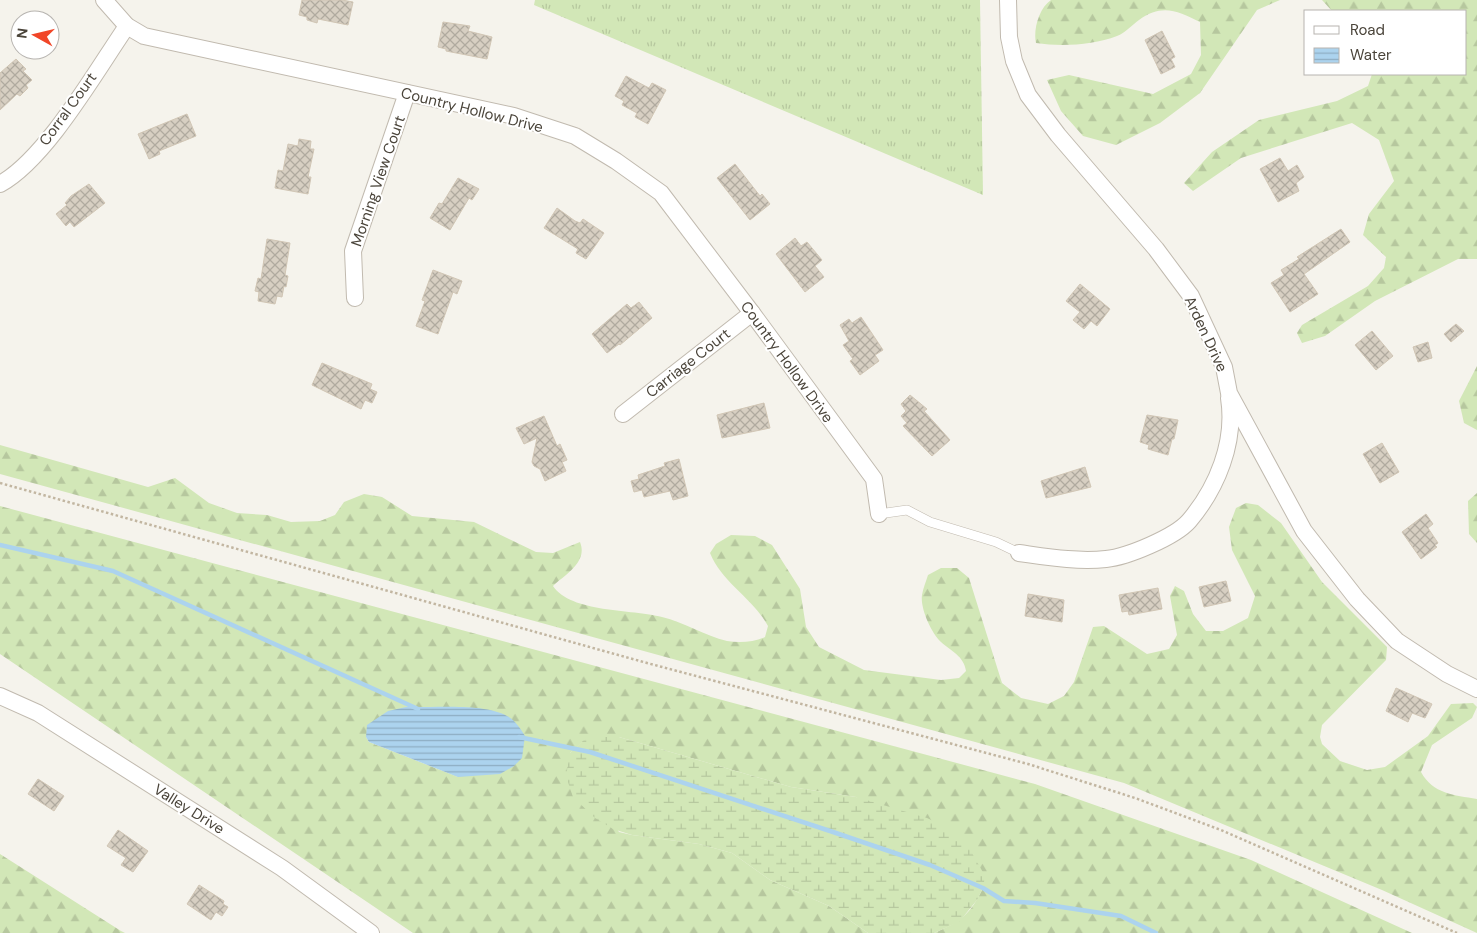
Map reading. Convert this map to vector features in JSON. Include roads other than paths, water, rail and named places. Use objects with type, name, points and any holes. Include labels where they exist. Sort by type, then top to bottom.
[{"type":"street","name":"Country Hollow Drive","points":[[104,0],[127,26],[144,36],[514,116],[574,136],[616,162],[661,193],[752,313],[874,479],[879,514]]},
{"type":"street","name":"Arden Drive","points":[[1008,0],[1009,37],[1014,61],[1028,95],[1058,135],[1156,249],[1191,296],[1224,367],[1229,393],[1304,531],[1357,599],[1397,640],[1446,674],[1477,690]]},
{"type":"street","name":"Corral Court","points":[[0,184],[14,176],[51,137],[127,26]]},
{"type":"street","name":"Morning View Court","points":[[355,298],[353,250],[406,94]]},
{"type":"street","name":"Carriage Court","points":[[623,414],[752,313]]},
{"type":"street","points":[[1019,553],[1070,560],[1108,559],[1154,545],[1188,523],[1223,465],[1229,439],[1229,393]]},
{"type":"street","name":"Valley Drive","points":[[0,696],[38,713],[265,857],[371,933]]},
{"type":"lane","points":[[879,514],[907,510],[930,522],[996,542],[1019,553]]},
{"type":"water","points":[[406,707],[485,709],[507,716],[515,722],[525,736],[522,758],[514,766],[500,774],[458,777],[369,742],[366,737],[367,725],[388,711]]},
{"type":"waterway","points":[[0,545],[113,571],[418,709]]},
{"type":"waterway","points":[[519,737],[590,752],[833,832],[930,865],[983,888],[1004,901],[1035,903],[1121,916],[1156,933]]}]
